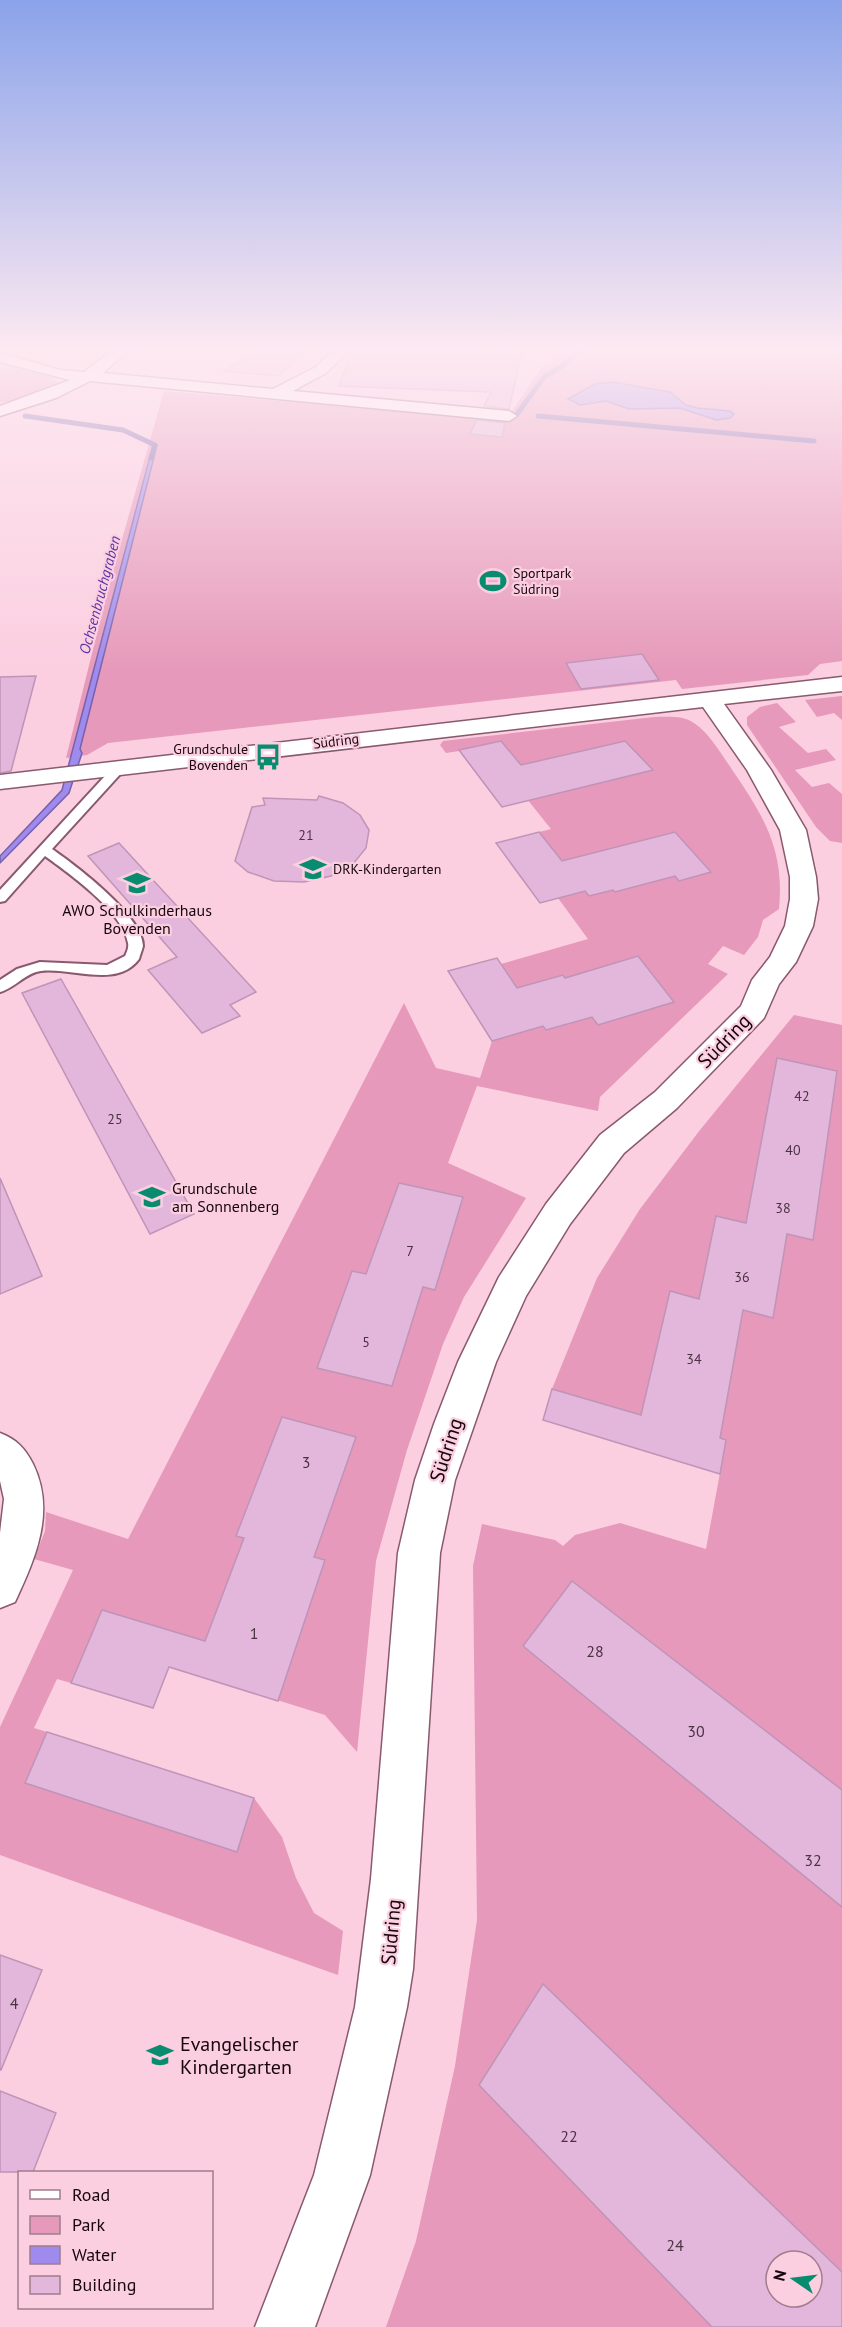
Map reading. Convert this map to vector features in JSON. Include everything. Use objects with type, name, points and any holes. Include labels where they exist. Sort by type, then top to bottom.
[{"type":"street","name":"Südring","points":[[0,782],[842,684]]},
{"type":"street","name":"Südring","points":[[285,2327],[342,2175],[381,2007],[396,1879],[419,1553],[435,1480],[453,1424],[477,1362],[507,1297],[558,1214],[612,1144],[666,1100],[754,1011],[766,980],[782,962],[799,926],[804,899],[803,877],[793,830],[759,770],[709,699]]},
{"type":"street","points":[[0,1451],[17,1474],[23,1491],[24,1512],[23,1535],[16,1556],[0,1587]]},
{"type":"lane","points":[[0,898],[120,767]]},
{"type":"lane","points":[[0,987],[14,975],[34,966],[111,970],[124,965],[135,950],[136,939],[127,923],[84,877],[45,850]]},
{"type":"green space","name":"Sportpark Südring","points":[[146,456],[842,456],[842,661],[820,664],[808,675],[682,689],[676,680],[108,743],[87,755],[66,758],[109,585]]},
{"type":"green space","points":[[842,696],[842,720],[834,713],[817,717],[805,700]]},
{"type":"green space","points":[[777,703],[796,722],[779,727],[808,753],[826,749],[836,760],[795,770],[812,787],[829,783],[842,794],[842,843],[830,841],[816,827],[747,725],[747,717],[760,707]]},
{"type":"green space","points":[[654,717],[680,718],[694,723],[713,742],[752,799],[775,849],[780,887],[779,909],[763,920],[758,937],[744,955],[723,946],[708,964],[728,974],[600,1097],[598,1111],[477,1086],[448,1163],[526,1198],[464,1297],[443,1344],[407,1450],[376,1561],[357,1752],[325,1715],[89,1641],[71,1683],[57,1679],[34,1728],[47,1732],[25,1782],[237,1851],[254,1798],[282,1837],[296,1878],[314,1913],[343,1931],[338,1975],[0,1855],[0,1727],[73,1570],[34,1559],[45,1531],[46,1512],[128,1539],[404,1003],[436,1068],[480,1078],[492,1041],[448,971],[497,958],[501,964],[588,939],[558,898],[540,903],[496,843],[551,829],[523,794],[496,800],[459,751],[446,753],[440,745],[443,741]]},
{"type":"green space","points":[[794,1015],[842,1025],[842,2327],[386,2327],[416,2241],[455,2066],[477,1920],[473,1566],[482,1524],[555,1540],[563,1546],[575,1535],[620,1523],[706,1549],[726,1440],[552,1389],[597,1278],[640,1209],[700,1130]]},
{"type":"water","points":[[150,456],[154,456],[80,749],[82,753],[69,793],[0,863],[0,856],[62,790]]},
{"type":"building","points":[[642,654],[659,680],[581,689],[566,663]]},
{"type":"building","points":[[36,676],[11,771],[0,773],[0,677]]},
{"type":"building","points":[[501,741],[521,765],[625,741],[653,770],[502,807],[459,750]]},
{"type":"building","points":[[319,796],[343,803],[360,815],[369,830],[366,848],[353,864],[331,876],[304,882],[274,881],[248,872],[235,861],[252,807],[265,805],[263,798],[317,800]]},
{"type":"building","points":[[539,832],[562,861],[675,832],[711,872],[679,881],[675,876],[615,892],[613,890],[589,896],[585,891],[540,903],[496,843]]},
{"type":"building","points":[[119,843],[256,992],[230,1005],[240,1016],[202,1033],[148,970],[177,957],[88,856]]},
{"type":"building","points":[[638,956],[674,1002],[598,1025],[592,1017],[546,1030],[543,1026],[492,1041],[448,971],[497,958],[517,988],[563,975],[565,978]]},
{"type":"building","points":[[61,979],[194,1214],[150,1234],[22,993]]},
{"type":"building","points":[[777,1058],[837,1071],[813,1240],[787,1234],[773,1318],[743,1310],[720,1438],[726,1440],[720,1474],[543,1420],[552,1389],[641,1415],[670,1291],[699,1299],[716,1216],[746,1223]]},
{"type":"building","points":[[0,1178],[42,1276],[0,1294]]},
{"type":"building","points":[[399,1183],[463,1197],[435,1290],[423,1287],[392,1386],[317,1368],[352,1271],[366,1274]]},
{"type":"building","points":[[282,1417],[356,1437],[314,1557],[325,1560],[278,1701],[169,1667],[153,1708],[71,1683],[102,1610],[205,1641],[244,1538],[236,1536]]},
{"type":"building","points":[[572,1581],[842,1790],[842,1907],[523,1646]]},
{"type":"building","points":[[47,1732],[254,1798],[237,1852],[25,1783]]},
{"type":"building","points":[[0,1955],[42,1970],[1,2070],[0,2070]]},
{"type":"building","points":[[543,1984],[818,2249],[764,2249],[764,2309],[824,2309],[824,2255],[842,2272],[842,2327],[712,2327],[479,2085]]},
{"type":"building","points":[[0,2091],[56,2113],[33,2171],[0,2172]]},
{"type":"place","name":"Sportpark Südring","points":[[493,581]]},
{"type":"place","name":"Grundschule Bovenden","points":[[268,757]]},
{"type":"place","name":"DRK-Kindergarten","points":[[313,869]]},
{"type":"place","name":"AWO Schulkinderhaus Bovenden","points":[[137,883]]},
{"type":"place","name":"Grundschule am Sonnenberg","points":[[152,1197]]},
{"type":"place","name":"Evangelischer Kindergarten","points":[[160,2055]]},
{"type":"water label","name":"Ochsenbruchgraben","points":[[100,595]]}]
